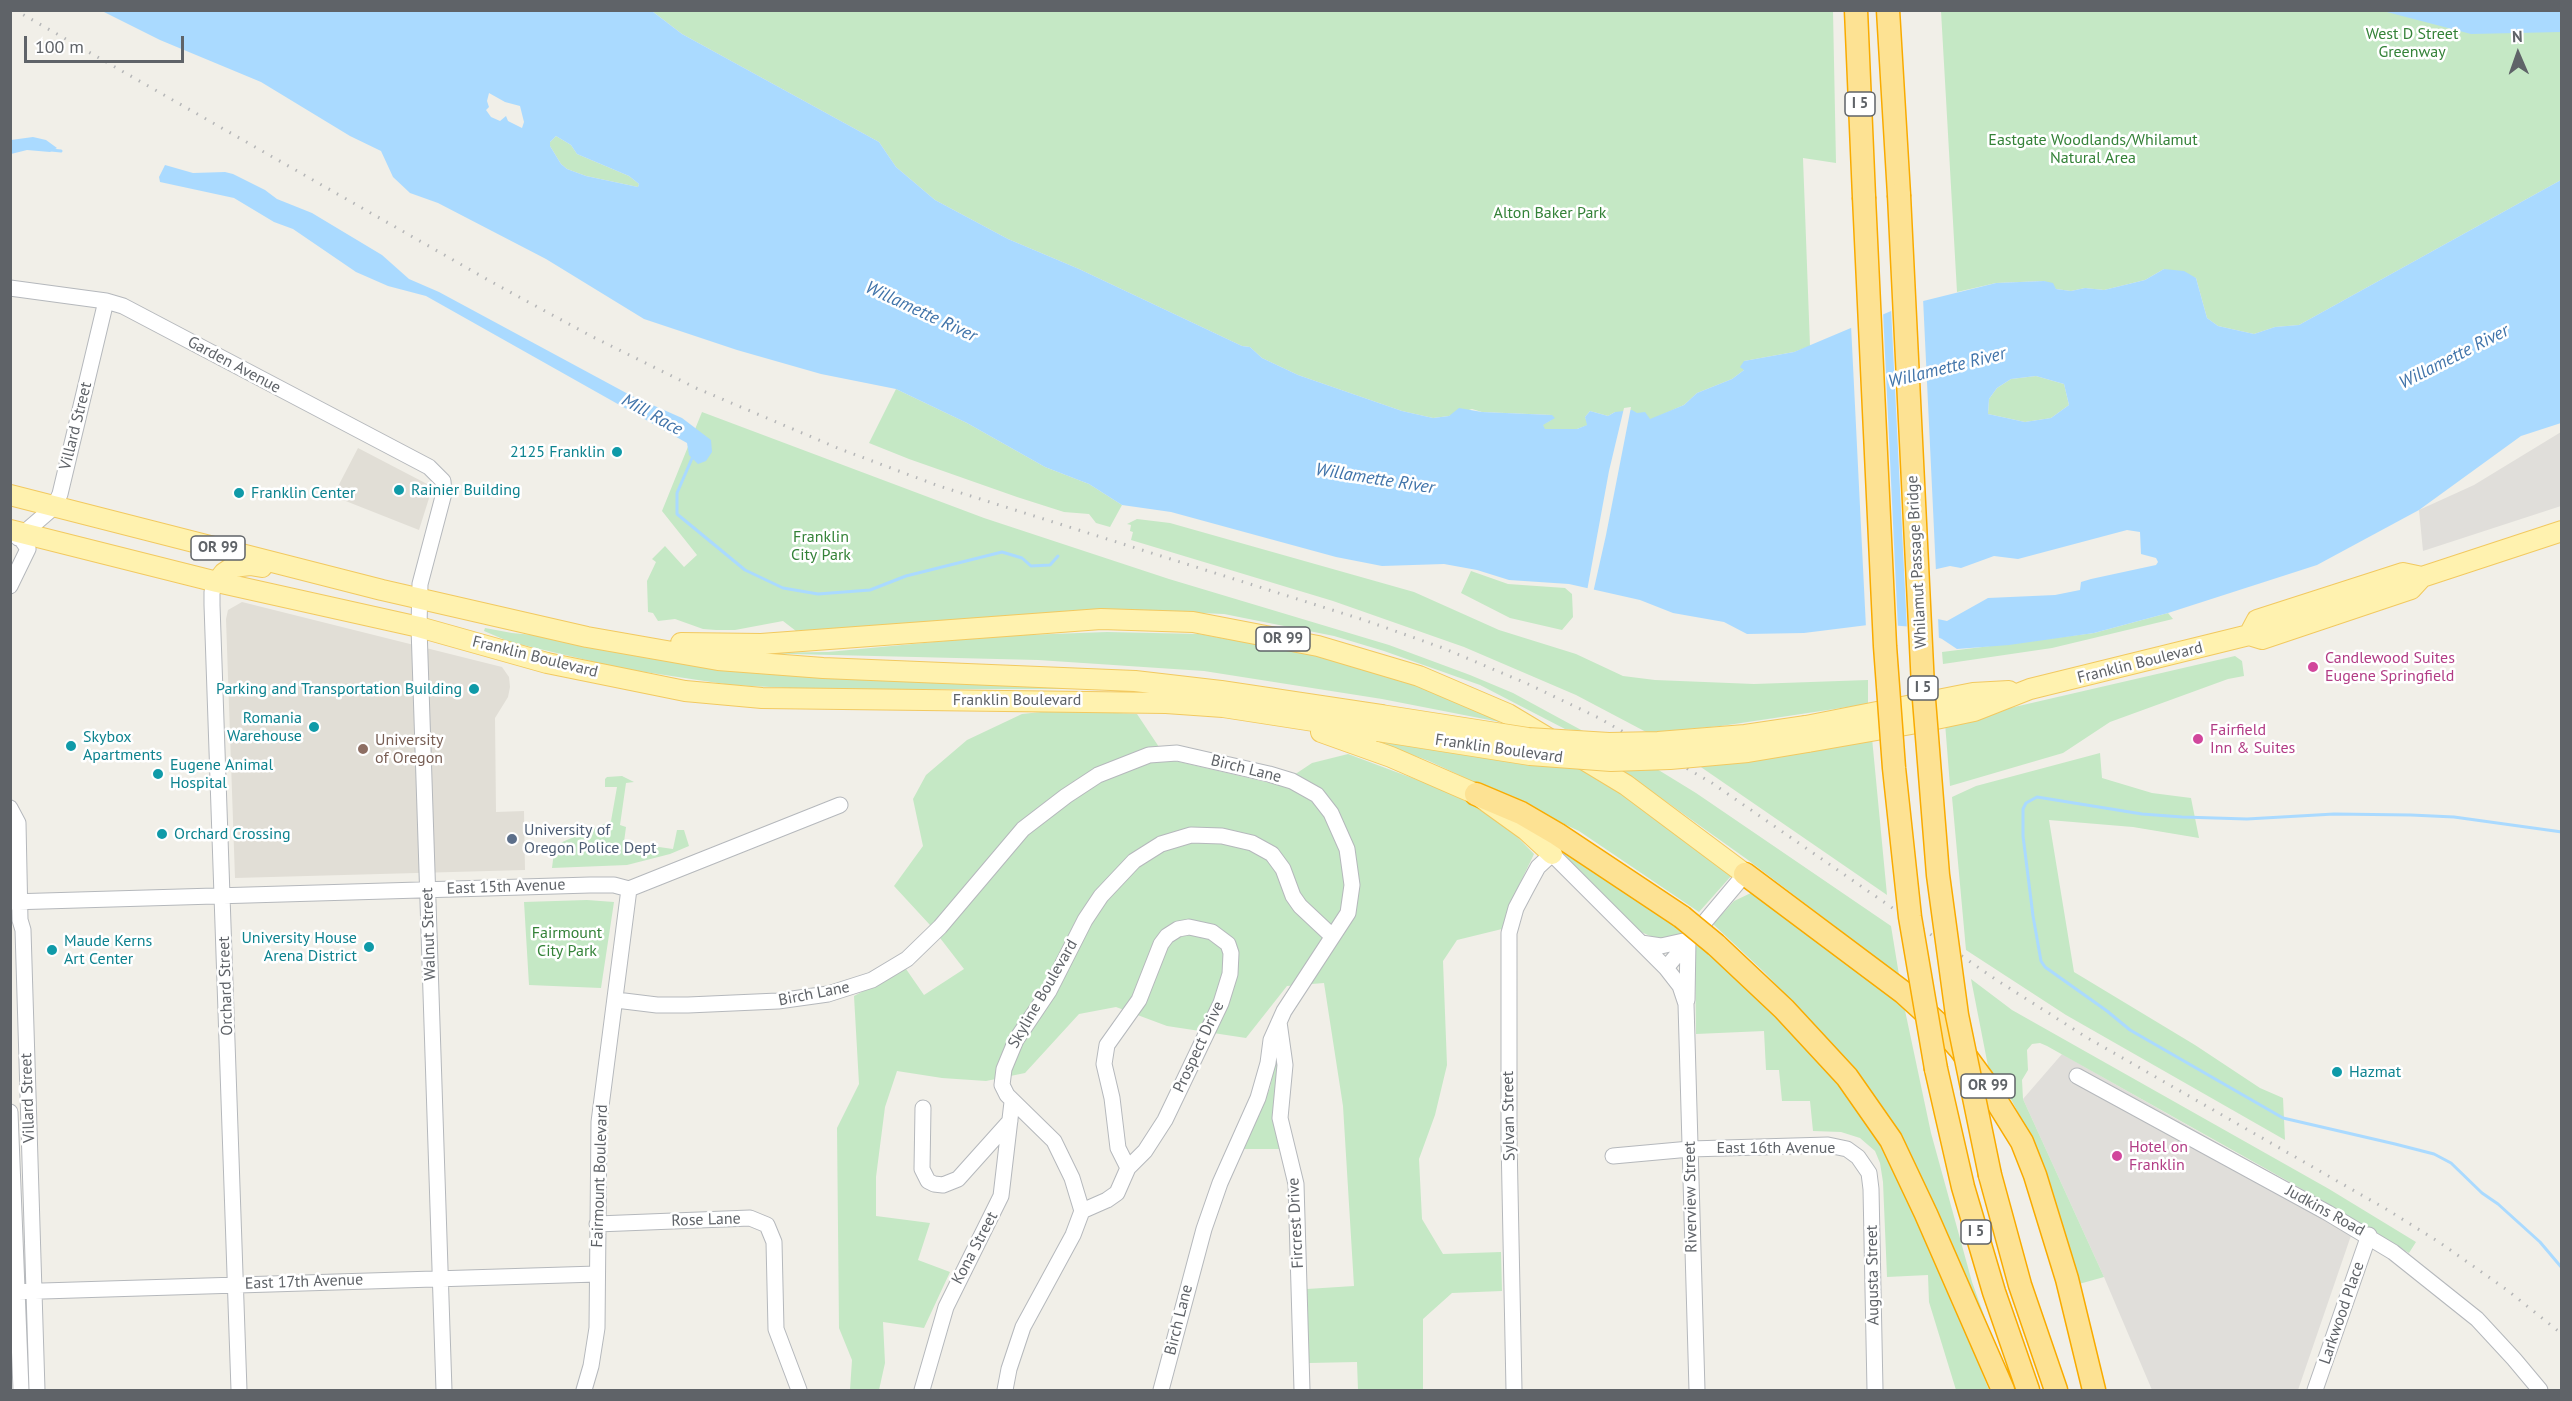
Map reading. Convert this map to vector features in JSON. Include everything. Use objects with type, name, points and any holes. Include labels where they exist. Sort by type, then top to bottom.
[{"type":"highway","name":"I 5","points":[[1856,10],[1885,646],[1894,768],[1910,917],[1936,1070],[1963,1187],[1994,1292],[2028,1390]]},
{"type":"highway","name":"Whilamut Passage Bridge","points":[[1888,10],[1923,687],[1933,827],[1945,938],[1957,1014],[1990,1175],[2020,1285],[2056,1390]]},
{"type":"highway","points":[[1476,794],[1521,813],[1557,834],[1682,917],[1716,945],[1784,1009],[1846,1077],[1891,1140],[2003,1390]]},
{"type":"highway","name":"OR 99","points":[[1745,874],[1904,993],[1936,1022],[1986,1083],[2022,1142],[2048,1211],[2094,1390]]},
{"type":"main road","name":"Franklin Boulevard","points":[[10,495],[382,590],[587,637],[718,660],[763,665],[1135,681],[1221,690],[1530,755],[1611,761],[1680,759],[1748,752],[1807,734],[1917,723],[1974,711],[2030,689],[2139,664],[2249,635],[2262,639],[2411,589],[2421,577],[2562,531]]},
{"type":"main road","name":"Franklin Boulevard","points":[[17,535],[419,627],[547,663],[686,691],[762,698],[882,701],[1107,700],[1223,707],[1276,717],[1379,723]]},
{"type":"main road","points":[[217,582],[228,570],[250,565],[327,584],[382,590]]},
{"type":"main road","name":"OR 99","points":[[587,637],[697,644],[761,644],[1101,619],[1193,622],[1318,646],[1419,676],[1508,714],[1626,785],[1745,874]]},
{"type":"main road","points":[[1276,717],[1391,757],[1476,794],[1526,830],[1552,854]]},
{"type":"street","name":"Garden Avenue","points":[[10,288],[106,301],[123,306],[429,467],[443,481]]},
{"type":"street","name":"Villard Street","points":[[17,535],[54,507],[60,494],[106,301]]},
{"type":"street","name":"Walnut Street","points":[[443,481],[444,493],[420,584],[419,627],[444,1390]]},
{"type":"street","points":[[10,586],[28,549],[17,535]]},
{"type":"street","name":"Orchard Street","points":[[217,582],[212,592],[212,606],[239,1390]]},
{"type":"street","name":"Birch Lane","points":[[616,1000],[688,1005],[778,1001],[828,994],[888,973],[907,959],[940,927],[1023,829],[1098,776],[1130,761],[1163,753],[1190,756],[1269,774],[1305,788],[1325,804],[1347,849],[1352,885],[1348,913],[1279,1022],[1271,1040],[1268,1063],[1258,1098],[1220,1183],[1204,1229],[1161,1390]]},
{"type":"street","name":"East 15th Avenue","points":[[16,902],[590,885],[614,885],[629,889],[840,805]]},
{"type":"street","name":"Villard Street","points":[[10,808],[18,823],[16,902],[38,1390]]},
{"type":"street","name":"Skyline Boulevard","points":[[1012,1102],[1002,1085],[1006,1061],[1016,1040],[1049,991],[1085,920],[1122,871],[1146,852],[1161,844],[1202,833],[1237,838],[1264,849],[1272,854],[1283,869],[1293,896],[1300,906],[1332,936]]},
{"type":"street","name":"Riverview Street","points":[[1552,854],[1666,968],[1680,986],[1686,1004]]},
{"type":"street","name":"Sylvan Street","points":[[1514,1390],[1509,1128],[1509,933],[1516,908],[1526,889],[1538,867],[1552,854]]},
{"type":"street","points":[[1666,968],[1745,874]]},
{"type":"street","name":"Fairmount Boulevard","points":[[586,1389],[596,1338],[599,1122],[629,889]]},
{"type":"street","name":"Prospect Drive","points":[[1082,1211],[1117,1193],[1128,1168],[1145,1151],[1165,1120],[1221,1003],[1230,974],[1231,953],[1227,944],[1212,932],[1189,927],[1178,929],[1167,936],[1161,944],[1139,1000],[1107,1045],[1104,1064],[1112,1098],[1118,1148],[1128,1168]]},
{"type":"street","points":[[1641,943],[1660,946],[1688,940]]},
{"type":"street","name":"Riverview Street","points":[[1688,940],[1686,962],[1689,989],[1686,1004],[1696,1390]]},
{"type":"street","name":"Fircrest Drive","points":[[1279,1022],[1285,1065],[1280,1118],[1296,1184],[1302,1390]]},
{"type":"street","name":"Judkins Road","points":[[2077,1076],[2369,1236],[2430,1280],[2476,1319],[2540,1390]]},
{"type":"street","points":[[1005,1390],[1009,1369],[1023,1327],[1073,1235],[1082,1211],[1072,1178],[1054,1141],[1047,1131],[1012,1102]]},
{"type":"street","name":"Kona Street","points":[[921,1390],[946,1306],[1001,1196],[1012,1102]]},
{"type":"street","points":[[923,1108],[922,1169],[928,1181],[934,1184],[943,1185],[958,1179],[1010,1121]]},
{"type":"street","name":"Villard Street","points":[[10,1112],[14,1292],[21,1390]]},
{"type":"street","name":"East 16th Avenue","points":[[1613,1156],[1690,1149],[1828,1145],[1847,1149],[1863,1162]]},
{"type":"street","name":"Augusta Street","points":[[1863,1162],[1869,1173],[1871,1189],[1875,1390]]},
{"type":"street","name":"Rose Lane","points":[[597,1224],[750,1218],[767,1225],[772,1233],[778,1338],[800,1390]]},
{"type":"street","name":"Larkwood Place","points":[[2314,1390],[2369,1236]]},
{"type":"street","name":"East 17th Avenue","points":[[14,1292],[441,1277],[597,1274]]},
{"type":"shaded area","points":[[2561,432],[2561,506],[2423,551],[2419,510],[2474,485]]},
{"type":"shaded area","points":[[358,448],[429,485],[430,495],[419,530],[333,496]]},
{"type":"shaded area","name":"University of Oregon","points":[[242,602],[502,667],[509,677],[510,687],[508,697],[495,718],[496,812],[524,811],[525,870],[235,878],[226,619],[228,610]]},
{"type":"shaded area","points":[[2062,1054],[2356,1221],[2298,1390],[2152,1390],[2104,1277],[2023,1099]]},
{"type":"green space","name":"Alton Baker Park","points":[[652,11],[1833,11],[1836,163],[1803,158],[1810,346],[1794,352],[1744,361],[1744,370],[1732,379],[1697,393],[1684,405],[1650,420],[1637,413],[1615,412],[1608,416],[1590,411],[1585,417],[1588,425],[1577,429],[1544,429],[1542,425],[1551,420],[1552,415],[1482,412],[1472,409],[1433,418],[1402,411],[1298,375],[1262,358],[1250,347],[1242,346],[1079,269],[1008,239],[935,200],[896,167],[879,142],[682,34]]},
{"type":"green space","name":"Eastgate Woodlands/Whilamut Natural Area","points":[[1941,11],[2561,11],[2561,180],[2299,325],[2275,327],[2254,334],[2218,326],[2207,318],[2196,278],[2164,269],[2145,280],[2104,290],[2056,289],[2044,281],[1996,283],[1957,292]]},
{"type":"green space","points":[[556,136],[571,145],[577,154],[629,176],[639,184],[638,187],[586,176],[567,169],[561,164],[550,146],[550,142]]},
{"type":"green space","points":[[2036,376],[2064,384],[2069,405],[2051,418],[2025,422],[1988,414],[1989,399],[1997,388],[2011,379]]},
{"type":"green space","points":[[896,389],[967,423],[1045,467],[1089,484],[1122,505],[1110,527],[1096,523],[1089,514],[1064,512],[1017,497],[869,443]]},
{"type":"green space","name":"Franklin City Park","points":[[702,412],[984,518],[1169,579],[1389,645],[1513,693],[1583,731],[1565,729],[1480,685],[1384,651],[1334,636],[1224,614],[1108,609],[796,631],[783,621],[735,630],[716,630],[703,629],[675,619],[658,621],[653,613],[648,612],[647,581],[656,562],[652,559],[665,546],[684,567],[697,555],[662,511]]},
{"type":"green space","points":[[1137,519],[1170,523],[1414,592],[1499,630],[1576,654],[1623,676],[1655,680],[1754,684],[1868,680],[1868,704],[1721,726],[1648,733],[1576,695],[1464,647],[1333,601],[1131,540],[1133,532],[1130,531],[1131,525],[1127,524]]},
{"type":"green space","points":[[1471,571],[1508,584],[1565,588],[1572,594],[1573,617],[1562,630],[1510,618],[1461,593]]},
{"type":"green space","points":[[2168,613],[2173,619],[2052,648],[1943,664],[1942,652],[2094,633]]},
{"type":"green space","points":[[485,628],[512,633],[1111,689],[809,689],[731,685],[625,669],[510,642],[484,631]]},
{"type":"green space","points":[[1107,632],[1199,634],[1304,653],[1371,669],[1432,691],[1510,724],[1382,699],[1204,671],[1038,660],[752,653],[828,652],[998,636]]},
{"type":"green space","points":[[2235,656],[2242,661],[2244,676],[2228,679],[2110,722],[2063,753],[1950,786],[1945,723]]},
{"type":"green space","points":[[1060,710],[1137,714],[1167,759],[1279,785],[1312,763],[1348,754],[1447,791],[1503,822],[1534,854],[1512,900],[1502,929],[1457,940],[1443,961],[1447,1065],[1435,1115],[1419,1159],[1422,1219],[1443,1254],[1501,1252],[1502,1291],[1452,1293],[1423,1319],[1423,1390],[1358,1390],[1357,1362],[1309,1363],[1307,1289],[1354,1286],[1343,1106],[1324,983],[1287,986],[1246,1038],[1167,1026],[1116,1007],[1079,1014],[1025,1073],[986,1081],[942,1078],[897,1071],[885,1107],[876,1177],[876,1216],[930,1223],[918,1260],[950,1272],[924,1328],[883,1322],[885,1363],[879,1390],[850,1390],[852,1360],[839,1328],[837,1128],[859,1084],[854,996],[906,969],[924,995],[964,969],[930,925],[894,886],[923,846],[913,799],[926,775],[967,740],[1022,714]]},
{"type":"green space","points":[[1379,735],[1588,766],[1732,875],[1699,912],[1579,831],[1429,761],[1377,742]]},
{"type":"green space","points":[[1872,738],[1887,895],[1695,763]]},
{"type":"green space","points":[[2100,753],[2102,778],[2152,793],[2191,798],[2199,838],[2133,827],[2049,820],[2074,972],[2195,1045],[2260,1088],[2283,1098],[2285,1140],[2066,1015],[1966,950],[1952,797],[1976,786]]},
{"type":"green space","points":[[1652,766],[1696,793],[1891,926],[1899,975],[1748,860],[1619,768]]},
{"type":"green space","points":[[622,776],[634,782],[626,783],[620,825],[626,827],[624,842],[673,849],[677,830],[684,830],[689,846],[670,854],[627,865],[552,868],[554,852],[560,843],[611,821],[617,787],[605,787],[605,779]]},
{"type":"green space","points":[[1552,839],[1685,932],[1672,939],[1655,938],[1641,932],[1562,853]]},
{"type":"green space","points":[[1753,892],[1903,1001],[1931,1133],[1972,1282],[2011,1390],[1859,1077],[1765,973],[1713,924],[1734,901]]},
{"type":"green space","name":"Fairmount City Park","points":[[587,900],[614,902],[601,988],[529,985],[524,902]]},
{"type":"green space","points":[[1697,942],[1725,965],[1810,1050],[1850,1099],[1879,1142],[1901,1180],[1940,1268],[1989,1390],[1956,1390],[1929,1302],[1928,1275],[1887,1277],[1883,1182],[1880,1163],[1875,1151],[1860,1138],[1841,1132],[1813,1131],[1810,1101],[1782,1101],[1779,1070],[1766,1070],[1764,1031],[1696,1034],[1695,952]]},
{"type":"green space","points":[[1971,979],[2012,1010],[2329,1189],[2416,1242],[2409,1253],[2318,1198],[2047,1046],[2040,1043],[2032,1044],[2027,1050],[2028,1070],[2022,1080],[2023,1099],[2104,1277],[2079,1284],[2050,1187],[2027,1130],[2012,1101],[1988,1066]]},
{"type":"green space","points":[[1275,1064],[1280,1064],[1281,1149],[1242,1149],[1270,1088]]},
{"type":"water","points":[[2547,10],[2561,12],[2561,32],[2471,34],[2383,11]]},
{"type":"water","name":"Willamette River","points":[[102,11],[652,11],[682,34],[879,142],[896,167],[935,200],[1008,239],[1079,269],[1242,346],[1250,347],[1262,358],[1298,375],[1402,411],[1433,418],[1449,416],[1459,408],[1482,412],[1552,415],[1555,418],[1543,425],[1545,429],[1577,429],[1587,425],[1585,417],[1590,411],[1608,416],[1615,412],[1632,410],[1637,413],[1645,412],[1650,419],[1684,405],[1697,393],[1732,379],[1744,370],[1740,367],[1744,361],[1794,352],[1903,306],[1996,283],[2044,281],[2053,283],[2056,289],[2104,290],[2145,280],[2164,269],[2184,271],[2196,278],[2207,318],[2218,326],[2254,334],[2275,327],[2299,325],[2561,180],[2561,423],[2521,436],[2419,510],[2317,565],[2168,613],[2094,633],[2009,645],[1957,649],[1942,639],[1914,627],[1876,624],[1804,633],[1747,634],[1724,622],[1673,613],[1640,600],[1569,584],[1509,580],[1477,570],[1444,564],[1382,566],[1336,557],[1171,512],[1122,505],[1089,484],[1045,467],[967,423],[896,389],[821,374],[737,350],[644,319],[546,259],[438,203],[410,193],[393,177],[381,151],[350,136],[261,82],[160,40]],"holes":[[[489,93],[505,102],[520,106],[524,122],[522,128],[508,121],[506,116],[500,121],[491,117],[486,110],[489,107],[487,101]],[[556,136],[571,145],[577,154],[629,176],[639,184],[638,187],[586,176],[567,169],[561,164],[550,142]],[[2036,376],[2064,384],[2069,405],[2051,418],[2025,422],[1988,414],[1989,399],[1997,388],[2011,379]],[[2127,530],[2140,532],[2141,554],[2156,558],[2158,562],[2156,565],[2081,582],[2080,590],[2055,595],[1988,598],[1947,621],[1919,615],[1928,571],[1950,566],[1961,568],[1994,556],[2018,559]]]},
{"type":"water","points":[[33,137],[46,140],[57,148],[50,152],[27,150],[11,154],[11,140]]},
{"type":"water","points":[[165,165],[193,173],[233,174],[265,190],[277,199],[312,213],[382,255],[409,279],[439,292],[630,395],[682,418],[711,440],[712,452],[706,461],[698,464],[689,455],[687,443],[426,296],[388,286],[356,272],[293,229],[274,222],[234,198],[160,182],[159,177]]},
{"type":"pier","points":[[1923,298],[1936,572],[1930,574],[1923,588],[1922,612],[1938,616],[1939,641],[1907,630],[1891,308]]},
{"type":"pier","points":[[1883,311],[1898,629],[1866,628],[1851,325]]},
{"type":"pier","points":[[1631,407],[1593,593],[1587,591],[1609,471],[1624,408]]},
{"type":"waterway","name":"Mill Race","points":[[51,150],[61,151]]},
{"type":"waterway","name":"Mill Race","points":[[693,456],[677,493],[677,514],[745,570],[783,588],[818,594],[870,590],[906,576],[1002,552],[1022,558],[1031,566],[1050,565],[1058,556]]},
{"type":"waterway","points":[[2562,832],[2454,817],[2411,815],[2334,814],[2247,819],[2182,817],[2142,814],[2037,797],[2026,803],[2023,809],[2023,836],[2033,916],[2041,961],[2045,967],[2130,1030],[2283,1118],[2434,1154],[2451,1163],[2482,1193],[2498,1204],[2540,1242],[2562,1268]]},
{"type":"railway","points":[[15,10],[497,285],[591,336],[696,388],[840,449],[939,486],[1364,620],[1443,648],[1528,684],[1599,718],[1712,783],[1995,979],[2086,1037],[2386,1209],[2439,1242],[2507,1290],[2562,1334]]},
{"type":"place","name":"2125 Franklin","points":[[617,452]]},
{"type":"place","name":"Rainier Building","points":[[399,490]]},
{"type":"place","name":"Franklin Center","points":[[239,493]]},
{"type":"place","name":"Candlewood Suites Eugene Springfield","points":[[2313,667]]},
{"type":"place","name":"Parking and Transportation Building","points":[[474,689]]},
{"type":"place","name":"Romania Warehouse","points":[[314,727]]},
{"type":"place","name":"Fairfield Inn & Suites","points":[[2198,739]]},
{"type":"place","name":"Skybox Apartments","points":[[71,746]]},
{"type":"place","name":"University of Oregon","points":[[363,749]]},
{"type":"place","name":"Eugene Animal Hospital","points":[[158,774]]},
{"type":"place","name":"Orchard Crossing","points":[[162,834]]},
{"type":"place","name":"University of Oregon Police Dept","points":[[512,839]]},
{"type":"place","name":"University House Arena District","points":[[369,947]]},
{"type":"place","name":"Maude Kerns Art Center","points":[[52,950]]},
{"type":"place","name":"Hazmat","points":[[2337,1072]]},
{"type":"place","name":"Hotel on Franklin","points":[[2117,1156]]},
{"type":"park label","name":"West D Street Greenway","points":[[2412,43]]}]
